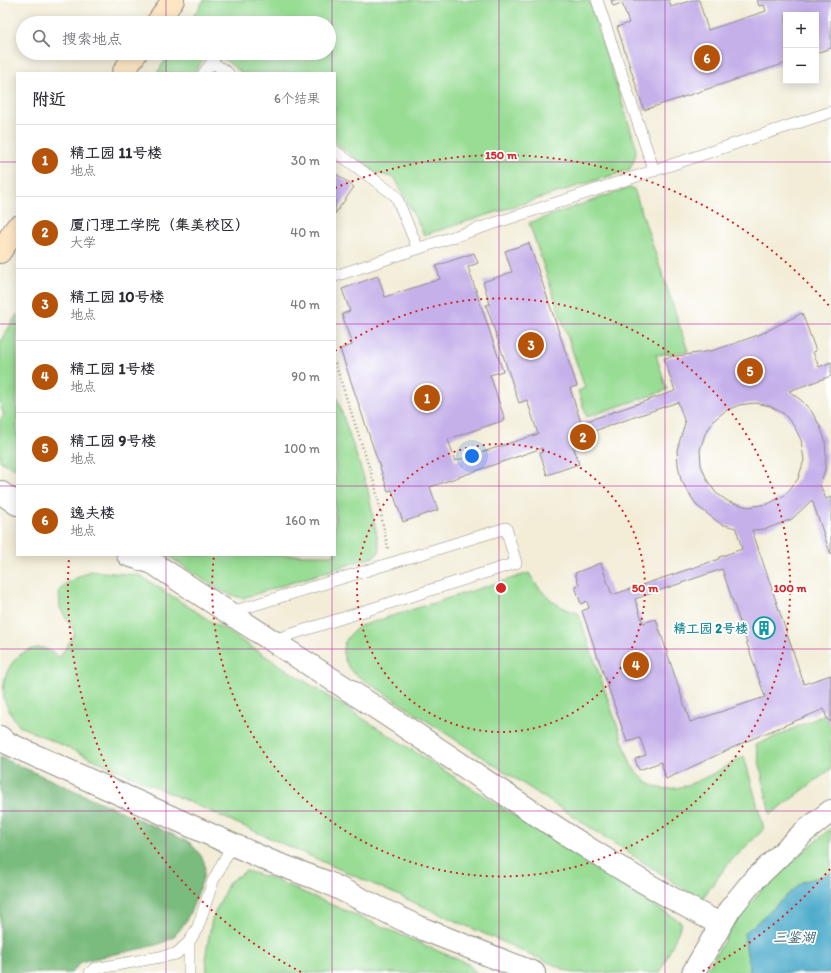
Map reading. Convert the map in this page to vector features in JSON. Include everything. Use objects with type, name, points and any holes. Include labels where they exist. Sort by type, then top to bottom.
[{"type":"street","points":[[162,16],[173,0]]},
{"type":"street","points":[[124,72],[131,60]]},
{"type":"street","points":[[0,252],[16,228]]},
{"type":"street","points":[[0,492],[16,503]]},
{"type":"street","points":[[131,556],[153,563],[227,613],[409,730],[519,804],[588,848],[667,897],[720,924]]},
{"type":"street","points":[[4,740],[232,844],[326,882],[508,968],[534,973]]},
{"type":"street","points":[[693,973],[730,908],[751,884],[803,833],[831,811]]},
{"type":"lane","points":[[597,0],[654,171]]},
{"type":"lane","points":[[205,72],[212,62],[227,72]]},
{"type":"lane","points":[[336,276],[831,112]]},
{"type":"lane","points":[[336,152],[396,196],[418,249]]},
{"type":"lane","points":[[227,613],[506,528],[516,563],[270,641]]},
{"type":"lane","points":[[90,973],[94,969],[176,954],[189,942],[198,928],[213,881],[232,844]]},
{"type":"lane","points":[[189,942],[189,973]]},
{"type":"path","points":[[336,366],[375,485],[391,563]]},
{"type":"green space","points":[[204,0],[589,0],[635,143],[636,154],[629,170],[424,235],[395,178],[376,173],[336,144],[336,72],[241,72],[225,60],[336,60],[336,16],[194,16]]},
{"type":"green space","points":[[165,60],[203,60],[195,72],[158,72]]},
{"type":"green space","points":[[628,188],[634,189],[688,351],[656,355],[667,390],[587,417],[578,391],[585,388],[529,223]]},
{"type":"green space","points":[[16,316],[16,469],[0,461],[0,419],[4,415],[0,405],[0,343]]},
{"type":"green space","points":[[336,395],[368,490],[380,551],[373,557],[243,598],[225,592],[168,556],[336,556]]},
{"type":"green space","points":[[90,571],[139,575],[682,923],[660,973],[572,973],[19,726],[8,709],[4,698],[4,680],[7,672],[11,664],[17,658],[32,649],[43,648],[60,657],[75,633],[60,608],[59,590],[67,583]]},
{"type":"green space","points":[[529,573],[546,596],[562,607],[578,613],[631,765],[645,780],[656,787],[666,789],[677,788],[701,779],[744,756],[764,829],[728,864],[701,900],[352,672],[345,659],[343,648],[345,642],[348,637],[360,626]]},
{"type":"green space","points":[[826,714],[831,730],[831,769],[770,815],[756,745]]},
{"type":"green space","points":[[0,757],[189,842],[203,859],[205,869],[192,909],[182,927],[173,937],[167,941],[136,950],[84,961],[71,973],[0,973]]},
{"type":"green space","points":[[831,828],[831,873],[802,882],[744,934],[750,973],[705,973],[733,926],[766,884]]},
{"type":"green space","points":[[246,871],[268,877],[468,964],[477,973],[207,973],[206,953],[212,919],[229,882]]},
{"type":"water","name":"三鉴湖","points":[[831,873],[831,973],[750,973],[744,934],[802,882]]},
{"type":"building","points":[[611,0],[669,0],[671,7],[692,0],[699,0],[708,30],[766,11],[764,5],[759,6],[757,0],[831,0],[831,48],[819,52],[819,12],[783,12],[783,64],[644,110],[617,27],[629,23],[622,3],[613,6]]},
{"type":"building","points":[[336,174],[354,187],[336,213]]},
{"type":"building","points":[[529,243],[577,386],[570,388],[581,423],[675,391],[664,358],[711,351],[733,344],[761,334],[802,313],[816,351],[813,352],[819,367],[831,362],[831,376],[789,391],[802,401],[812,412],[820,426],[825,440],[825,470],[820,485],[826,499],[831,497],[831,555],[812,500],[792,519],[766,529],[752,530],[804,684],[831,675],[831,722],[827,719],[824,709],[747,741],[666,779],[661,762],[639,770],[635,759],[646,755],[640,738],[627,742],[582,611],[589,608],[587,601],[581,604],[575,586],[579,585],[575,573],[601,563],[612,595],[719,559],[719,557],[742,549],[736,528],[721,524],[697,506],[681,480],[677,450],[685,423],[678,402],[571,439],[579,464],[547,475],[540,453],[543,452],[542,448],[430,487],[438,510],[403,522],[392,490],[388,491],[340,349],[352,345],[342,314],[350,311],[342,289],[378,276],[385,297],[440,279],[436,266],[474,253],[478,263],[468,267],[503,371],[490,375],[505,420],[448,439],[455,461],[538,434],[527,400],[519,403],[486,305],[490,304],[483,282],[512,272],[505,251]],"holes":[[[755,403],[770,406],[784,414],[794,426],[801,440],[804,460],[798,479],[785,495],[768,504],[748,507],[729,502],[716,493],[707,480],[701,465],[700,450],[705,434],[713,421],[725,411],[739,405]],[[722,569],[765,697],[690,722],[656,619],[643,623],[635,599]]]},
{"type":"place","name":"逸夫楼","points":[[707,58]]},
{"type":"place","name":"精工园 10号楼","points":[[531,345]]},
{"type":"place","name":"精工园 9号楼","points":[[750,371]]},
{"type":"place","name":"精工园 11号楼","points":[[427,398]]},
{"type":"place","name":"厦门理工学院（集美校区）","points":[[583,437]]},
{"type":"place","name":"精工园 2号楼","points":[[764,628]]},
{"type":"place","name":"精工园 1号楼","points":[[636,665]]}]
